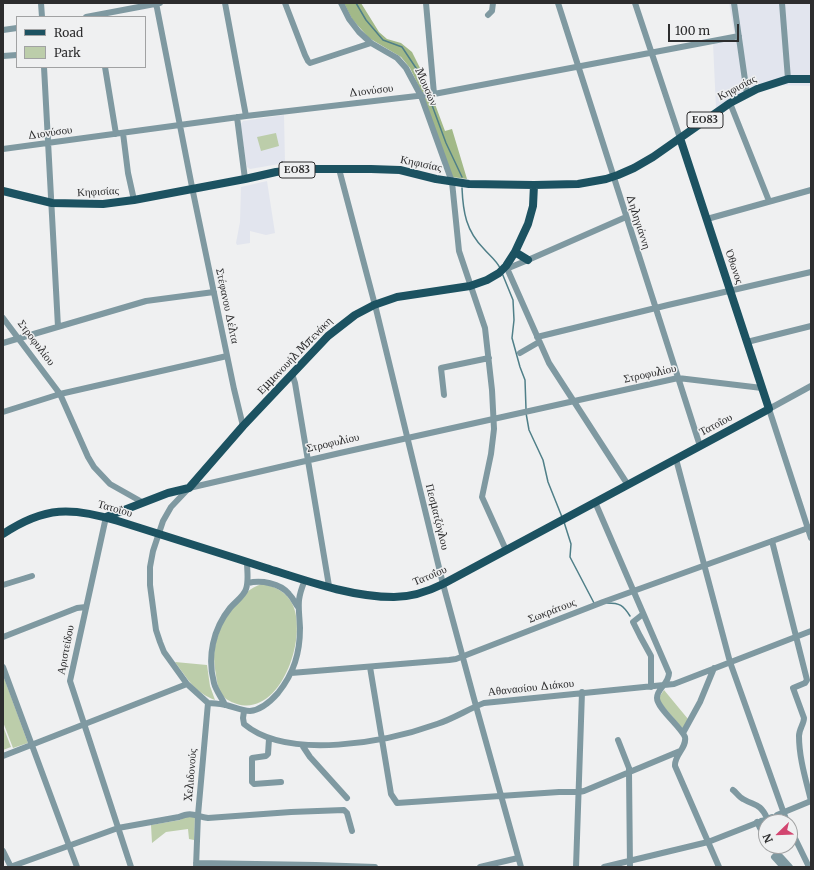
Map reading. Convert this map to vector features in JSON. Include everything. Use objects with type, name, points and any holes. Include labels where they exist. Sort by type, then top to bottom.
[{"type":"main road","name":"Κηφισίας","points":[[3,191],[52,203],[97,204],[134,200],[292,170],[339,169],[400,170],[457,183],[534,185],[578,184],[614,177],[643,162],[730,103],[747,94],[788,78],[811,79]]},
{"type":"main road","name":"Όθωνος","points":[[680,138],[769,409]]},
{"type":"main road","name":"Εμμανουήλ Μπενάκη","points":[[188,488],[292,374],[337,328],[355,315],[374,305],[400,296],[470,286],[499,273],[506,266],[515,252],[531,214],[534,185]]},
{"type":"main road","points":[[515,252],[528,260]]},
{"type":"main road","name":"Τατοΐου","points":[[3,534],[27,520],[49,512],[72,511],[106,517],[305,580],[329,586],[371,595],[394,597],[413,596],[429,591],[443,584],[769,409]]},
{"type":"main road","name":"Στροφυλίου","points":[[142,502],[188,488]]},
{"type":"main road","points":[[106,517],[142,502]]},
{"type":"street","points":[[41,3],[42,16]]},
{"type":"street","points":[[98,16],[157,3]]},
{"type":"street","name":"Στέφανου Δέλτα","points":[[157,3],[192,189],[243,426]]},
{"type":"street","points":[[225,3],[246,116]]},
{"type":"street","points":[[284,3],[305,55],[310,62],[371,43]]},
{"type":"street","name":"Μουσών","points":[[341,3],[352,25],[371,43],[397,58],[406,68],[422,96],[457,183],[460,251],[470,286],[485,328],[495,419],[491,454],[482,497],[506,550]]},
{"type":"street","points":[[426,3],[432,94]]},
{"type":"street","points":[[488,15],[493,9],[493,3]]},
{"type":"street","name":"Δηληγιάννη","points":[[558,3],[700,446]]},
{"type":"street","name":"Όθωνος","points":[[636,3],[680,138]]},
{"type":"street","points":[[734,3],[747,94]]},
{"type":"street","points":[[782,3],[788,78]]},
{"type":"street","points":[[3,30],[16,28]]},
{"type":"street","name":"Διονύσου","points":[[3,149],[237,117],[422,96],[739,36]]},
{"type":"street","points":[[3,56],[16,55]]},
{"type":"street","points":[[44,68],[58,327]]},
{"type":"street","points":[[105,68],[116,134]]},
{"type":"street","points":[[730,103],[769,201]]},
{"type":"street","points":[[237,117],[245,179]]},
{"type":"street","points":[[123,133],[128,173],[134,200]]},
{"type":"street","name":"Πεσματζόγλου","points":[[339,169],[443,584],[521,867]]},
{"type":"street","points":[[707,219],[811,190]]},
{"type":"street","points":[[626,217],[528,260],[511,266],[506,266],[549,363],[628,485]]},
{"type":"street","points":[[520,353],[538,340],[655,308],[811,272]]},
{"type":"street","points":[[3,343],[146,301],[214,292]]},
{"type":"street","name":"Στροφυλίου","points":[[3,318],[60,394],[88,457],[94,467],[110,484],[142,502]]},
{"type":"street","points":[[747,342],[811,326]]},
{"type":"street","points":[[3,412],[60,394],[227,356]]},
{"type":"street","points":[[444,395],[441,368],[488,358]]},
{"type":"street","points":[[292,374],[295,383],[329,586]]},
{"type":"street","name":"Στροφυλίου","points":[[188,488],[678,378],[762,388]]},
{"type":"street","name":"Τατοΐου","points":[[769,409],[811,386]]},
{"type":"street","name":"Όθωνος","points":[[769,409],[809,527],[811,538]]},
{"type":"street","points":[[676,459],[769,814]]},
{"type":"street","name":"Εμμανουήλ Μπενάκη","points":[[188,488],[167,513],[152,551],[150,576],[152,606],[156,630],[164,652],[187,684],[208,702]]},
{"type":"street","points":[[594,502],[669,673],[668,680],[658,693],[657,701],[683,733],[685,740],[676,758],[675,766],[720,867]]},
{"type":"street","name":"Αριστείδου","points":[[106,517],[70,681],[131,867]]},
{"type":"street","name":"Σωκράτους","points":[[291,673],[449,660],[809,527]]},
{"type":"street","points":[[772,541],[807,680],[805,683],[793,688],[804,718],[799,733],[799,740],[802,763],[811,801],[778,814]]},
{"type":"street","points":[[225,705],[215,686],[213,676],[212,657],[214,639],[221,619],[245,592],[248,583],[247,562]]},
{"type":"street","points":[[274,584],[277,571]]},
{"type":"street","points":[[3,586],[32,576]]},
{"type":"street","points":[[208,702],[225,705],[244,711],[258,709],[272,699],[284,685],[291,673],[298,653],[300,627],[298,598],[305,580]]},
{"type":"street","points":[[248,583],[261,581],[274,584],[289,593],[298,607]]},
{"type":"street","points":[[3,637],[77,608],[86,607]]},
{"type":"street","points":[[643,614],[633,622],[651,656],[652,687]]},
{"type":"street","name":"Αθανασίου Διάκου","points":[[244,711],[244,724],[269,739],[302,745],[358,743],[382,739],[437,724],[476,706],[497,702],[582,692],[674,684],[811,631]]},
{"type":"street","points":[[3,667],[77,867]]},
{"type":"street","points":[[370,667],[392,794],[396,803],[559,792],[579,792],[680,751]]},
{"type":"street","points":[[683,733],[700,702],[714,668]]},
{"type":"street","points":[[3,756],[187,684]]},
{"type":"street","points":[[576,867],[582,692]]},
{"type":"street","name":"Χελιδονούς","points":[[196,865],[198,815],[208,702]]},
{"type":"street","points":[[269,739],[268,754],[266,756],[252,758],[252,782],[254,784],[281,782]]},
{"type":"street","points":[[618,740],[629,768],[630,864]]},
{"type":"street","points":[[302,745],[310,757],[347,798]]},
{"type":"street","points":[[733,790],[742,799],[751,801],[767,814]]},
{"type":"street","points":[[3,851],[11,867],[118,828],[178,818],[194,813],[208,818],[344,810],[347,813],[352,831]]},
{"type":"street","points":[[604,867],[630,864],[708,842],[758,822]]},
{"type":"street","points":[[798,845],[808,867]]},
{"type":"street","points":[[777,854],[774,857],[783,867]]},
{"type":"street","points":[[781,857],[790,867]]},
{"type":"street","points":[[480,867],[518,858]]},
{"type":"street","points":[[196,865],[371,867]]},
{"type":"shaded area","points":[[729,3],[811,3],[811,86],[775,85],[716,108],[713,43],[735,38]]},
{"type":"shaded area","points":[[284,115],[285,163],[250,169],[247,167],[240,125],[243,121]]},
{"type":"shaded area","points":[[267,181],[275,233],[266,235],[250,231],[250,243],[237,245],[236,243],[240,222],[241,187]]},
{"type":"green space","points":[[344,3],[361,3],[379,32],[387,39],[401,43],[412,52],[426,80],[445,131],[452,129],[467,179],[452,177],[422,93],[410,68],[401,57],[369,38],[352,19]]},
{"type":"green space","points":[[276,133],[279,146],[261,151],[257,137]]},
{"type":"green space","points":[[262,584],[278,589],[290,600],[296,614],[297,631],[294,650],[288,668],[279,685],[267,698],[253,705],[237,704],[226,699],[219,688],[214,662],[215,646],[222,624],[239,599],[246,593]]},
{"type":"green space","points":[[175,662],[207,665],[210,686],[215,700],[197,689]]},
{"type":"green space","points":[[3,675],[28,743],[13,748],[3,722]]},
{"type":"green space","points":[[664,690],[688,719],[683,729],[660,702],[660,696]]},
{"type":"green space","points":[[3,726],[11,747],[3,750]]},
{"type":"green space","points":[[187,816],[195,817],[194,840],[189,839],[188,829],[166,832],[152,843],[151,825],[180,820]]},
{"type":"waterway","points":[[356,3],[366,20],[383,40],[402,47],[420,74],[428,94]]},
{"type":"waterway","points":[[429,97],[446,143],[462,177]]},
{"type":"waterway","points":[[462,188],[463,205],[469,228],[478,242],[495,260],[500,268]]},
{"type":"waterway","points":[[502,273],[513,300],[514,320],[512,338],[525,380],[526,409]]},
{"type":"waterway","points":[[526,413],[529,430],[543,460],[548,482],[562,517]]},
{"type":"waterway","points":[[564,522],[571,544],[570,557],[594,603]]},
{"type":"waterway","points":[[607,603],[621,605],[630,616]]}]
